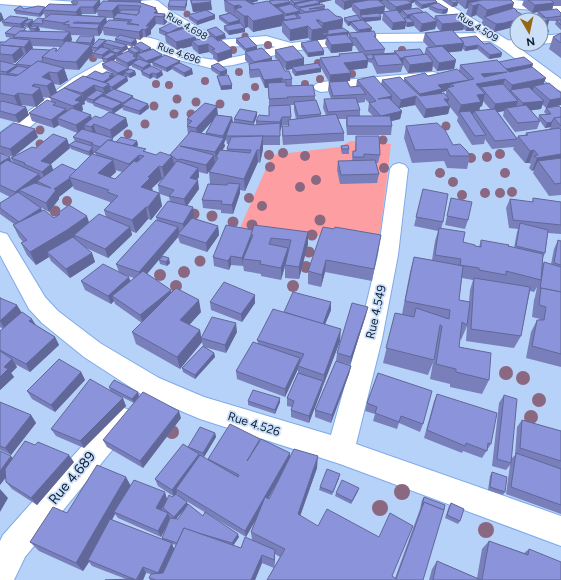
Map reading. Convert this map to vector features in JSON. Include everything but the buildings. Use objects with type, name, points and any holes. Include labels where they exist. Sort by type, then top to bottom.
[{"type":"street","points":[[0,0],[93,6]]},
{"type":"street","name":"Rue 4.509","points":[[433,0],[506,42],[529,62],[561,86]]},
{"type":"street","points":[[506,0],[511,4],[561,10]]},
{"type":"street","name":"Rue 4.698","points":[[108,7],[156,2],[167,15],[218,44],[266,40],[291,47],[371,38],[506,42]]},
{"type":"street","points":[[549,39],[561,38]]},
{"type":"street","name":"Rue 4.696","points":[[0,141],[78,82],[143,42],[152,44],[180,56],[210,64],[233,61],[291,47]]},
{"type":"street","points":[[506,66],[529,62]]},
{"type":"street","points":[[321,87],[444,74]]},
{"type":"street","name":"Rue 4.549","points":[[340,451],[370,339],[388,255],[398,169]]},
{"type":"street","name":"Rue 4.526","points":[[0,239],[37,303],[50,317],[92,350],[150,386],[200,407],[340,451],[561,531]]},
{"type":"street","name":"Rue 4.689","points":[[0,574],[14,546],[150,386]]},
{"type":"shaded area","points":[[351,141],[391,144],[379,242],[240,228],[272,155],[339,147]]}]
